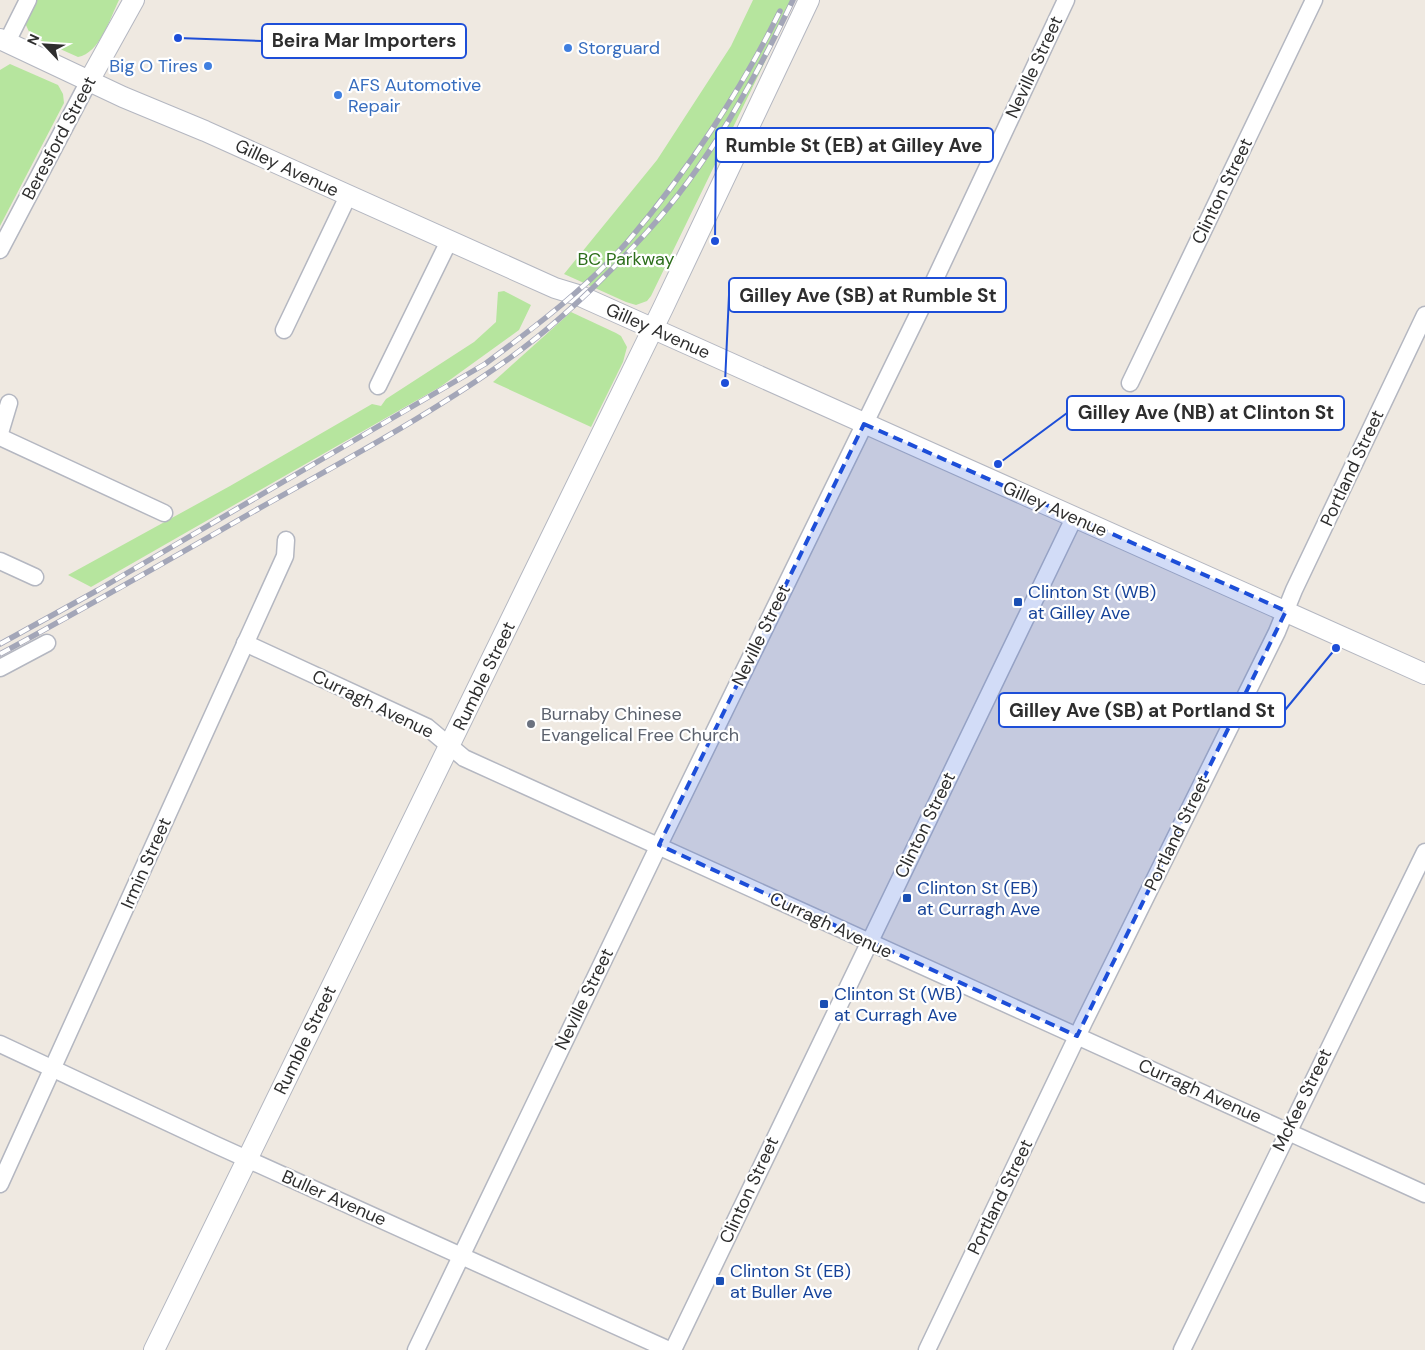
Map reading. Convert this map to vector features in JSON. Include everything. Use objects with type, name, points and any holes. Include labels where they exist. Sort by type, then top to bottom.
[{"type":"street","points":[[2,45],[28,0]]},
{"type":"street","name":"Beresford Street","points":[[0,250],[134,0]]},
{"type":"street","name":"Rumble Street","points":[[154,1350],[652,330],[809,0]]},
{"type":"street","name":"Neville Street","points":[[416,1350],[659,845],[928,294],[1066,0]]},
{"type":"street","name":"Clinton Street","points":[[1130,383],[1314,0]]},
{"type":"street","name":"Gilley Avenue","points":[[2,45],[205,131],[555,288],[578,295],[652,330],[1425,674]]},
{"type":"street","points":[[284,330],[348,196]]},
{"type":"street","points":[[378,386],[449,241]]},
{"type":"street","name":"Portland Street","points":[[927,1350],[1286,611],[1425,315]]},
{"type":"street","points":[[0,434],[9,403]]},
{"type":"street","points":[[0,438],[164,513]]},
{"type":"street","name":"Clinton Street","points":[[671,1350],[1074,518]]},
{"type":"street","name":"Irmin Street","points":[[0,1184],[285,556],[286,540]]},
{"type":"street","points":[[0,561],[35,578]]},
{"type":"street","points":[[0,668],[47,643]]},
{"type":"street","name":"Curragh Avenue","points":[[245,643],[428,727],[464,758],[1425,1194]]},
{"type":"street","name":"McKee Street","points":[[1182,1350],[1287,1131],[1425,852]]},
{"type":"street","name":"Buller Avenue","points":[[0,1044],[247,1159],[671,1350]]},
{"type":"highlighted area","points":[[864,424],[1286,611],[1077,1036],[659,845]]},
{"type":"green space","points":[[37,0],[119,0],[98,42],[86,54],[78,57],[31,36],[25,23]]},
{"type":"green space","name":"BC Parkway","points":[[753,0],[795,0],[651,296],[647,301],[636,305],[564,274],[657,160],[731,46]]},
{"type":"green space","points":[[10,64],[58,85],[63,94],[64,103],[0,226],[0,70]]},
{"type":"green space","points":[[504,291],[531,305],[519,330],[440,387],[91,587],[68,575],[230,486],[372,404],[381,406],[386,399],[474,342],[496,322],[498,292]]},
{"type":"green space","name":"BC Parkway","points":[[571,312],[621,336],[627,347],[623,362],[591,427],[493,382]]},
{"type":"railway","points":[[0,654],[353,456],[477,381],[526,346],[598,283],[647,232],[690,179],[710,151],[746,91],[793,0]]},
{"type":"railway","points":[[0,644],[98,590],[485,364],[542,321],[579,290],[613,257],[671,187],[730,101],[780,11]]},
{"type":"place","name":"Beira Mar Importers","points":[[178,38]]},
{"type":"place","name":"Storguard","points":[[568,48]]},
{"type":"place","name":"Big O Tires","points":[[208,66]]},
{"type":"place","name":"AFS Automotive Repair","points":[[338,95]]},
{"type":"place","name":"Rumble St (EB) at Gilley Ave","points":[[715,241]]},
{"type":"place","name":"Gilley Ave (SB) at Rumble St","points":[[725,383]]},
{"type":"place","name":"Gilley Ave (NB) at Clinton St","points":[[998,464]]},
{"type":"place","name":"Clinton St (WB) at Gilley Ave","points":[[1018,602]]},
{"type":"place","name":"Gilley Ave (SB) at Portland St","points":[[1336,648]]},
{"type":"place","name":"Burnaby Chinese Evangelical Free Church","points":[[531,724]]},
{"type":"place","name":"Clinton St (EB) at Curragh Ave","points":[[907,898]]},
{"type":"place","name":"Clinton St (WB) at Curragh Ave","points":[[824,1004]]},
{"type":"place","name":"Clinton St (EB) at Buller Ave","points":[[720,1281]]}]
